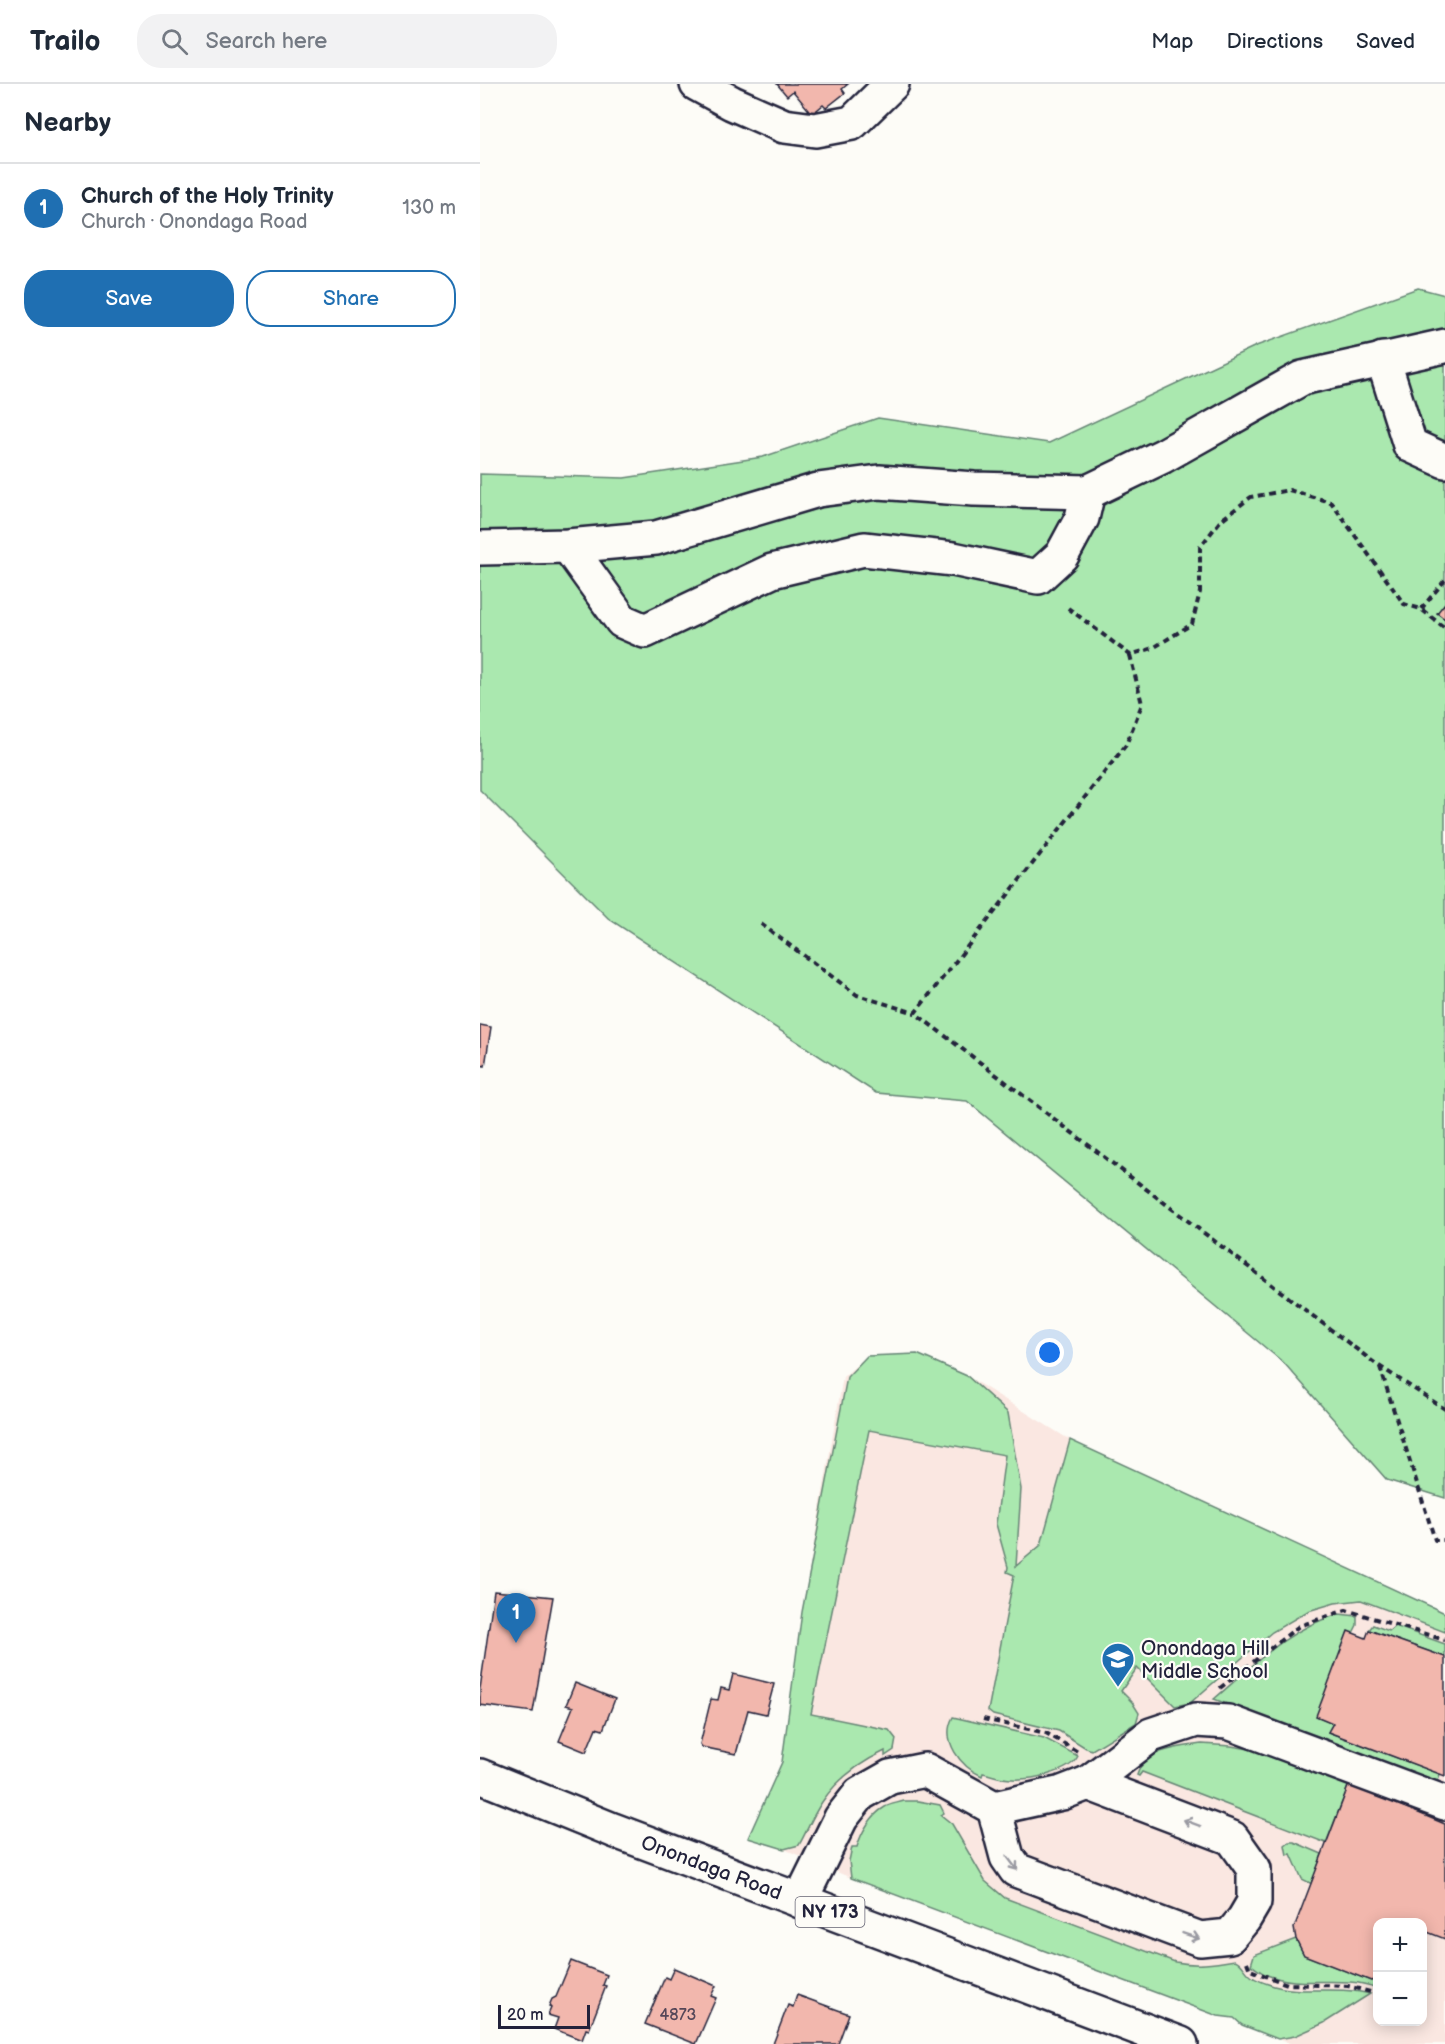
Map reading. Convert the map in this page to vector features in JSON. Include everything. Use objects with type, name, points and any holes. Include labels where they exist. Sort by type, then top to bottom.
[{"type":"main road","points":[[696,84],[784,126],[815,130],[852,123],[892,84]]},
{"type":"main road","points":[[480,548],[568,546],[656,538],[818,490],[879,482],[975,489],[1088,492],[1163,456],[1302,378],[1383,358],[1445,346]]},
{"type":"main road","points":[[1383,358],[1410,445],[1445,461]]},
{"type":"main road","points":[[568,546],[622,621],[645,631],[772,570],[864,549],[953,559],[1038,577],[1062,555],[1082,518],[1088,492]]},
{"type":"main road","points":[[800,1901],[841,1818],[860,1794],[890,1777],[925,1770],[994,1808],[1062,1793],[1087,1770],[1151,1735],[1196,1720],[1228,1722],[1445,1803]]},
{"type":"main road","points":[[994,1808],[1007,1857],[1016,1870],[1200,1939],[1230,1936],[1254,1902],[1254,1869],[1232,1838],[1087,1770]]},
{"type":"main road","name":"Onondaga Road","points":[[480,1776],[613,1830],[1181,2044]]},
{"type":"path","points":[[1130,655],[1153,648],[1192,624],[1200,592],[1200,547],[1221,520],[1251,497],[1289,490],[1331,502],[1404,604],[1421,609],[1445,628]]},
{"type":"path","points":[[1421,609],[1445,580]]},
{"type":"path","points":[[915,1013],[1126,745],[1142,704],[1130,655],[1068,608]]},
{"type":"path","points":[[761,924],[857,995],[915,1013],[1380,1367],[1445,1409]]},
{"type":"path","points":[[1380,1367],[1435,1540],[1445,1540]]},
{"type":"path","points":[[1196,1720],[1198,1705],[1299,1626],[1346,1610],[1445,1640]]},
{"type":"path","points":[[984,1719],[1046,1733],[1087,1770]]},
{"type":"path","points":[[1244,1955],[1250,1970],[1287,1984],[1348,1986],[1373,1993]]},
{"type":"shaded area","name":"Onondaga Hill Middle School","points":[[917,1354],[967,1376],[1070,1440],[1445,1613],[1445,2044],[1291,2044],[1242,2025],[1234,2018],[1218,2016],[851,1878],[784,1849],[748,1838],[782,1762],[802,1612],[843,1377],[867,1356]]},
{"type":"green space","points":[[1418,288],[1445,295],[1445,1498],[1387,1480],[1284,1363],[967,1101],[876,1093],[609,919],[480,790],[480,474],[624,478],[763,457],[878,418],[1049,443],[1256,346]]},
{"type":"green space","points":[[917,1354],[967,1376],[1008,1413],[1021,1489],[1016,1566],[1041,1545],[1070,1440],[1445,1613],[1445,1632],[1361,1600],[1335,1603],[1308,1611],[1272,1632],[1190,1703],[1175,1706],[1137,1668],[1121,1691],[1139,1713],[1136,1723],[1092,1750],[1086,1748],[1059,1731],[993,1715],[988,1711],[1014,1575],[1007,1572],[1008,1567],[996,1524],[1005,1455],[869,1430],[811,1714],[889,1730],[896,1739],[894,1750],[885,1756],[885,1751],[866,1761],[850,1772],[828,1793],[799,1845],[784,1849],[748,1838],[782,1762],[802,1612],[847,1377],[867,1356]]},
{"type":"green space","points":[[1339,1614],[1357,1616],[1357,1625],[1353,1633],[1348,1632],[1317,1716],[1333,1723],[1328,1732],[1440,1774],[1437,1784],[1214,1699],[1287,1638],[1321,1620]]},
{"type":"green space","points":[[1373,1625],[1389,1631],[1395,1626],[1445,1644],[1445,1657],[1369,1630]]},
{"type":"green space","points":[[953,1717],[1044,1738],[1078,1756],[1067,1767],[1039,1777],[1008,1779],[983,1773],[982,1776],[960,1760],[951,1744],[949,1735]]},
{"type":"green space","points":[[1202,1744],[1262,1751],[1349,1784],[1326,1843],[1142,1772],[1139,1776],[1137,1775],[1141,1766],[1155,1755],[1173,1748]]},
{"type":"green space","points":[[904,1801],[940,1805],[944,1813],[941,1815],[952,1824],[985,1881],[1005,1898],[1175,1962],[1205,1964],[1235,1960],[1253,1977],[1280,1988],[1345,1990],[1370,1994],[1324,2023],[1295,2036],[1278,2039],[1242,2025],[1234,2018],[1218,2016],[851,1878],[849,1861],[852,1847],[857,1847],[867,1825],[885,1807]]},
{"type":"green space","points":[[1289,1842],[1322,1854],[1312,1884],[1302,1879],[1291,1854],[1287,1855],[1285,1845]]},
{"type":"green space","points":[[1296,1939],[1304,1955],[1373,1980],[1373,1987],[1350,1982],[1280,1979],[1265,1974],[1251,1965],[1254,1955]]},
{"type":"building","points":[[777,84],[848,84],[842,89],[845,93],[826,108],[823,105],[812,114],[793,91],[787,96]]},
{"type":"building","points":[[1445,603],[1445,619],[1437,613]]},
{"type":"building","points":[[480,1025],[491,1027],[485,1066],[480,1065]]},
{"type":"building","points":[[494,1591],[553,1597],[533,1712],[480,1705],[480,1689]]},
{"type":"building","points":[[1369,1630],[1445,1657],[1445,1776],[1328,1732],[1333,1723],[1316,1716],[1348,1631],[1366,1638]]},
{"type":"building","points":[[733,1674],[774,1684],[766,1714],[748,1710],[736,1754],[702,1747],[700,1744],[711,1699],[718,1700],[721,1688],[729,1690]]},
{"type":"building","points":[[575,1683],[615,1699],[603,1730],[596,1728],[586,1752],[559,1741],[573,1707],[566,1705]]},
{"type":"building","points":[[1349,1784],[1445,1824],[1445,1939],[1427,1932],[1427,1918],[1373,1918],[1373,1980],[1371,1981],[1304,1955],[1296,1939],[1294,1928]]},
{"type":"building","points":[[571,1961],[607,1975],[603,1985],[606,1986],[589,2030],[586,2029],[582,2040],[554,2029],[558,2018],[548,2015],[551,2008],[549,2006],[552,1999],[556,1997]]},
{"type":"building","points":[[674,1968],[716,1986],[711,1996],[716,1998],[696,2044],[645,2024],[665,1977],[669,1979]]},
{"type":"building","points":[[797,1995],[849,2014],[838,2044],[773,2044],[788,2005],[793,2007]]},
{"type":"place","name":"Church of the Holy Trinity","points":[[516,1643]]},
{"type":"place","name":"Onondaga Hill Middle School","points":[[1118,1688]]}]
